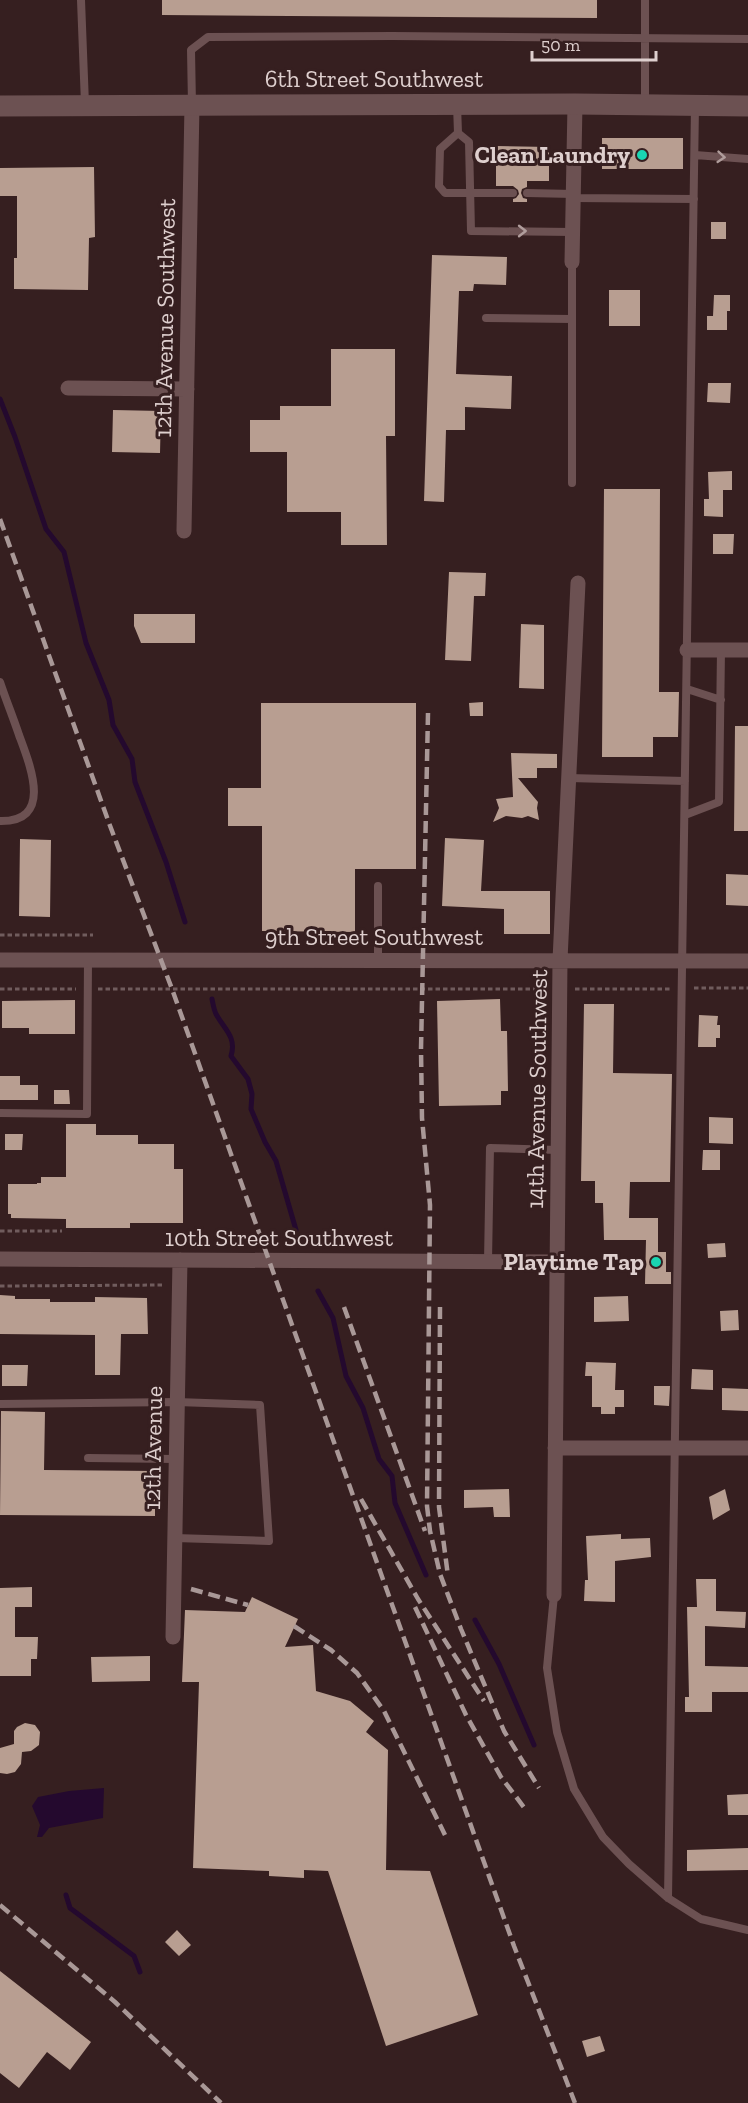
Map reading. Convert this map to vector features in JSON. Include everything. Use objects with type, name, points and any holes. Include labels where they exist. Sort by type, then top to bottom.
[{"type":"main road","name":"6th Street Southwest","points":[[0,106],[457,104],[748,106]]},
{"type":"street","points":[[572,262],[576,104]]},
{"type":"street","name":"12th Avenue Southwest","points":[[184,531],[192,105]]},
{"type":"street","points":[[68,388],[187,388]]},
{"type":"street","name":"14th Avenue Southwest","points":[[554,1595],[561,960],[578,583]]},
{"type":"street","points":[[687,650],[748,650]]},
{"type":"street","name":"9th Street Southwest","points":[[0,960],[748,961]]},
{"type":"street","name":"10th Street Southwest","points":[[0,1260],[557,1262]]},
{"type":"street","name":"12th Avenue","points":[[173,1637],[180,1260]]},
{"type":"street","points":[[555,1448],[748,1448]]},
{"type":"lane","points":[[81,0],[85,105]]},
{"type":"lane","points":[[645,0],[645,105]]},
{"type":"lane","points":[[192,105],[191,50],[208,37],[748,39]]},
{"type":"lane","points":[[457,104],[458,134]]},
{"type":"lane","points":[[668,1898],[695,105]]},
{"type":"lane","points":[[458,134],[469,142],[471,231],[573,232]]},
{"type":"lane","points":[[458,134],[440,149],[439,186],[445,193],[513,193]]},
{"type":"lane","points":[[695,155],[748,159]]},
{"type":"lane","points":[[527,193],[694,199]]},
{"type":"lane","points":[[572,262],[572,483]]},
{"type":"lane","points":[[486,318],[572,319]]},
{"type":"lane","points":[[685,815],[719,802],[721,650]]},
{"type":"lane","points":[[0,682],[34,775],[34,798],[26,815],[13,821],[0,821]]},
{"type":"lane","points":[[687,689],[721,700]]},
{"type":"lane","points":[[569,778],[686,781]]},
{"type":"lane","points":[[378,886],[378,960]]},
{"type":"lane","points":[[0,1113],[87,1114],[88,960]]},
{"type":"lane","points":[[488,1261],[490,1148],[558,1150]]},
{"type":"lane","points":[[0,1404],[177,1402],[260,1405],[269,1541],[174,1538]]},
{"type":"lane","points":[[88,1458],[176,1459]]},
{"type":"lane","points":[[554,1595],[548,1668],[557,1732],[574,1789],[603,1837],[629,1864],[668,1898],[701,1919],[748,1930]]},
{"type":"path","points":[[0,935],[93,935]]},
{"type":"path","points":[[575,989],[748,988]]},
{"type":"path","points":[[0,989],[547,989]]},
{"type":"path","points":[[0,1231],[62,1231]]},
{"type":"path","points":[[0,1286],[164,1285]]},
{"type":"shaded area","points":[[104,1788],[103,1818],[49,1828],[42,1837],[37,1837],[40,1825],[32,1806],[38,1797]]},
{"type":"building","points":[[162,0],[597,0],[597,18],[162,15]]},
{"type":"building","points":[[602,138],[683,138],[683,169],[602,169]]},
{"type":"building","points":[[496,146],[549,147],[549,181],[527,181],[527,187],[522,189],[521,193],[527,202],[513,202],[519,194],[513,186],[496,186]]},
{"type":"building","points":[[94,167],[95,237],[89,238],[88,290],[14,289],[14,258],[17,258],[17,196],[0,196],[0,168]]},
{"type":"building","points":[[711,222],[726,222],[726,239],[711,239]]},
{"type":"building","points":[[432,255],[507,257],[506,285],[474,284],[473,291],[459,291],[456,374],[512,376],[511,409],[465,407],[465,430],[446,430],[444,502],[424,501]]},
{"type":"building","points":[[609,290],[640,290],[640,326],[609,326]]},
{"type":"building","points":[[714,295],[730,295],[727,330],[707,330],[707,316],[713,316]]},
{"type":"building","points":[[331,349],[395,349],[395,436],[386,436],[387,545],[341,545],[341,512],[287,512],[287,452],[250,452],[250,420],[280,420],[280,406],[331,406]]},
{"type":"building","points":[[708,383],[731,383],[730,403],[707,402]]},
{"type":"building","points":[[113,410],[161,411],[160,453],[112,452]]},
{"type":"building","points":[[732,471],[732,490],[723,490],[723,517],[704,516],[704,499],[709,499],[708,472]]},
{"type":"building","points":[[604,489],[660,489],[659,692],[679,692],[678,737],[653,737],[653,757],[602,757]]},
{"type":"building","points":[[713,534],[734,534],[733,554],[713,554]]},
{"type":"building","points":[[449,572],[486,573],[485,596],[474,596],[471,661],[445,660]]},
{"type":"building","points":[[134,614],[195,614],[195,643],[141,643],[134,626]]},
{"type":"building","points":[[521,624],[544,625],[544,689],[519,688]]},
{"type":"building","points":[[483,702],[483,716],[470,716],[469,703]]},
{"type":"building","points":[[261,703],[416,703],[416,869],[355,869],[355,932],[262,931],[262,826],[228,826],[228,788],[261,788]]},
{"type":"building","points":[[735,726],[748,726],[748,831],[734,831]]},
{"type":"building","points":[[511,753],[557,754],[557,768],[537,768],[537,778],[518,778],[538,802],[539,820],[528,816],[522,818],[506,816],[493,822],[499,808],[496,799],[513,797]]},
{"type":"building","points":[[445,838],[484,840],[481,891],[550,891],[550,934],[504,934],[504,909],[442,906]]},
{"type":"building","points":[[20,839],[51,840],[50,917],[19,916]]},
{"type":"building","points":[[726,874],[748,875],[748,906],[726,905]]},
{"type":"building","points":[[500,999],[501,1031],[507,1031],[508,1091],[501,1091],[501,1105],[439,1106],[437,1001]]},
{"type":"building","points":[[75,1000],[75,1034],[29,1034],[29,1028],[2,1028],[2,1001]]},
{"type":"building","points":[[584,1004],[614,1004],[613,1073],[672,1074],[670,1182],[630,1182],[629,1218],[658,1218],[658,1252],[666,1252],[666,1272],[671,1272],[671,1284],[645,1284],[646,1240],[604,1240],[603,1203],[595,1203],[595,1181],[581,1181]]},
{"type":"building","points":[[699,1015],[718,1016],[717,1025],[720,1025],[720,1038],[716,1038],[716,1047],[698,1047]]},
{"type":"building","points":[[0,1076],[20,1076],[20,1085],[38,1085],[38,1100],[0,1100]]},
{"type":"building","points":[[54,1090],[69,1090],[70,1104],[54,1104]]},
{"type":"building","points":[[709,1117],[733,1118],[733,1144],[709,1143]]},
{"type":"building","points":[[66,1124],[96,1124],[96,1135],[138,1135],[138,1144],[174,1144],[174,1169],[183,1169],[183,1223],[130,1223],[130,1228],[66,1228],[66,1219],[11,1218],[11,1214],[8,1214],[8,1184],[37,1184],[41,1183],[41,1177],[66,1177]]},
{"type":"building","points":[[5,1134],[23,1134],[22,1150],[5,1150]]},
{"type":"building","points":[[703,1150],[720,1150],[720,1170],[702,1170]]},
{"type":"building","points":[[725,1243],[726,1257],[708,1258],[707,1244]]},
{"type":"building","points":[[0,1295],[15,1296],[15,1299],[50,1299],[50,1302],[95,1302],[95,1297],[147,1298],[148,1334],[121,1334],[120,1375],[95,1375],[95,1335],[0,1334]]},
{"type":"building","points":[[628,1296],[629,1321],[594,1322],[594,1297]]},
{"type":"building","points":[[738,1310],[739,1330],[721,1331],[720,1311]]},
{"type":"building","points":[[586,1362],[616,1363],[615,1390],[624,1390],[624,1407],[615,1407],[615,1414],[601,1414],[601,1407],[592,1407],[592,1376],[585,1376]]},
{"type":"building","points":[[2,1365],[28,1365],[27,1386],[2,1386]]},
{"type":"building","points":[[692,1369],[713,1370],[713,1390],[691,1389]]},
{"type":"building","points":[[654,1386],[670,1386],[669,1406],[654,1405]]},
{"type":"building","points":[[722,1388],[748,1389],[748,1411],[722,1410]]},
{"type":"building","points":[[1,1411],[45,1412],[44,1470],[155,1471],[155,1516],[0,1515]]},
{"type":"building","points":[[509,1489],[510,1517],[494,1517],[493,1507],[464,1508],[464,1490]]},
{"type":"building","points":[[725,1489],[730,1510],[713,1520],[709,1497]]},
{"type":"building","points":[[621,1534],[621,1539],[650,1538],[651,1557],[615,1561],[615,1602],[584,1601],[585,1580],[588,1580],[586,1536]]},
{"type":"building","points":[[696,1579],[716,1579],[716,1611],[746,1612],[745,1628],[705,1626],[705,1666],[748,1667],[748,1692],[712,1692],[712,1712],[685,1712],[685,1697],[689,1697],[687,1607],[697,1607]]},
{"type":"building","points":[[32,1587],[32,1607],[15,1607],[15,1637],[38,1637],[37,1659],[31,1659],[31,1676],[0,1676],[0,1588]]},
{"type":"building","points":[[252,1597],[298,1619],[285,1647],[313,1645],[316,1691],[350,1701],[374,1721],[366,1732],[388,1750],[386,1870],[430,1871],[478,2015],[386,2046],[328,1871],[304,1870],[304,1878],[269,1876],[269,1871],[193,1868],[199,1682],[182,1682],[185,1610],[245,1612]]},
{"type":"building","points":[[150,1656],[150,1681],[92,1682],[91,1657]]},
{"type":"building","points":[[25,1723],[35,1725],[40,1732],[39,1745],[31,1751],[22,1752],[21,1764],[15,1772],[0,1773],[0,1748],[14,1744],[14,1731]]},
{"type":"building","points":[[748,1794],[748,1815],[728,1815],[727,1795]]},
{"type":"building","points":[[748,1848],[748,1870],[687,1871],[687,1850]]},
{"type":"building","points":[[177,1930],[191,1945],[179,1956],[165,1942]]},
{"type":"building","points":[[0,1971],[91,2042],[70,2070],[47,2052],[19,2088],[0,2073]]},
{"type":"building","points":[[600,2036],[605,2051],[587,2057],[582,2041]]},
{"type":"waterway","points":[[0,399],[46,529],[64,552],[86,643],[109,700],[113,725],[132,759],[135,782],[166,862],[185,922]]},
{"type":"waterway","points":[[212,999],[216,1014],[231,1038],[231,1056],[248,1079],[252,1094],[251,1109],[276,1161],[296,1230]]},
{"type":"waterway","points":[[318,1291],[333,1318],[346,1376],[363,1408],[379,1459],[392,1476],[395,1503],[426,1575]]},
{"type":"waterway","points":[[475,1620],[499,1664],[534,1745]]},
{"type":"waterway","points":[[66,1895],[70,1908],[134,1956],[140,1972]]},
{"type":"railway","points":[[0,519],[109,823],[172,989],[514,1946],[575,2103]]},
{"type":"railway","points":[[428,713],[421,1049],[422,1118],[430,1205],[427,1506],[440,1574],[461,1629],[504,1731],[539,1788]]},
{"type":"railway","points":[[344,1307],[425,1531]]},
{"type":"railway","points":[[440,1307],[439,1507],[448,1576]]},
{"type":"railway","points":[[361,1499],[418,1599],[484,1701]]},
{"type":"railway","points":[[191,1589],[248,1605]]},
{"type":"railway","points":[[415,1607],[466,1715],[501,1777],[526,1810]]},
{"type":"railway","points":[[294,1626],[331,1650],[357,1673],[384,1711],[445,1835]]},
{"type":"railway","points":[[0,1905],[115,2002],[221,2103]]},
{"type":"place","name":"Clean Laundry","points":[[642,155]]},
{"type":"place","name":"Playtime Tap","points":[[656,1262]]}]
